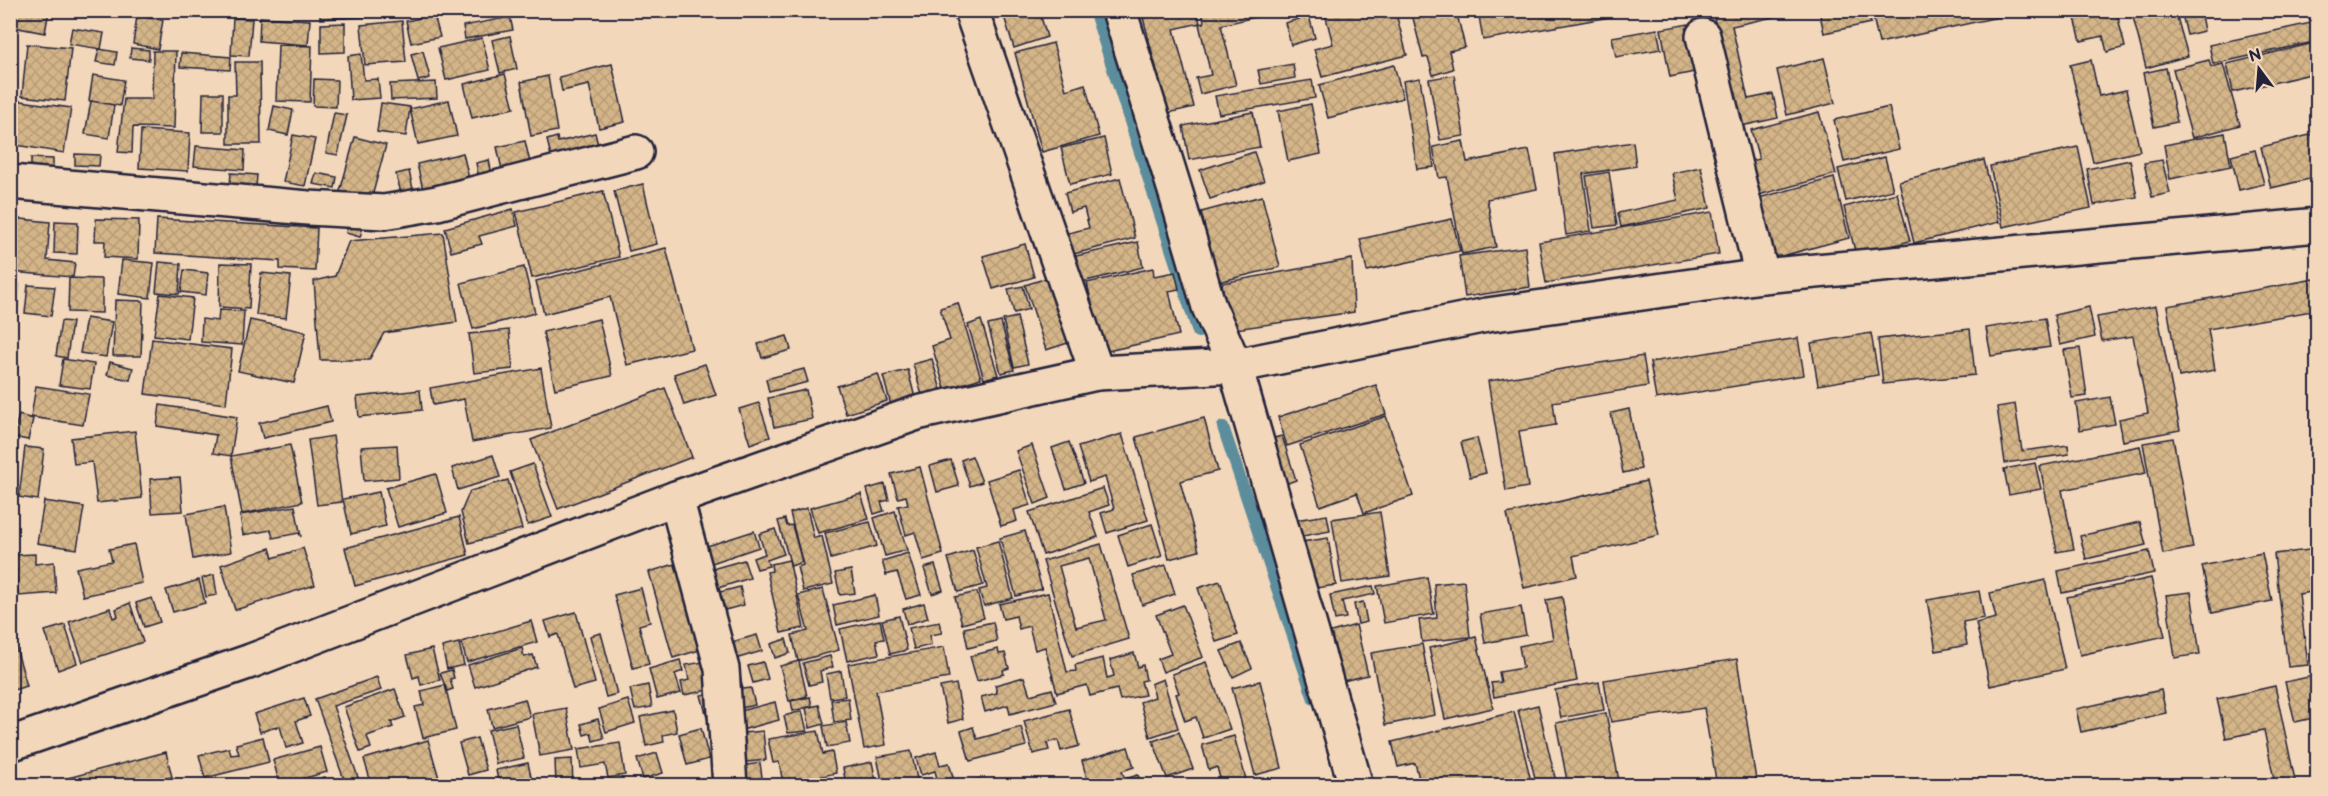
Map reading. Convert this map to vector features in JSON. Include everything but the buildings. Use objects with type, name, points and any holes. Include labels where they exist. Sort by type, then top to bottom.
[{"type":"main road","points":[[971,10],[1096,373]]},
{"type":"main road","points":[[1119,10],[1209,307],[1235,366],[1356,786]]},
{"type":"main road","points":[[1703,36],[1762,276]]},
{"type":"main road","points":[[10,182],[308,208],[384,212],[437,203],[636,152]]},
{"type":"main road","points":[[10,744],[251,661],[676,498],[917,413],[1096,373],[1235,366],[1487,315],[1762,276],[2318,225]]},
{"type":"main road","points":[[676,498],[722,669],[730,786]]},
{"type":"waterway","points":[[1094,10],[1198,332]]},
{"type":"waterway","points":[[1223,427],[1314,699]]}]
